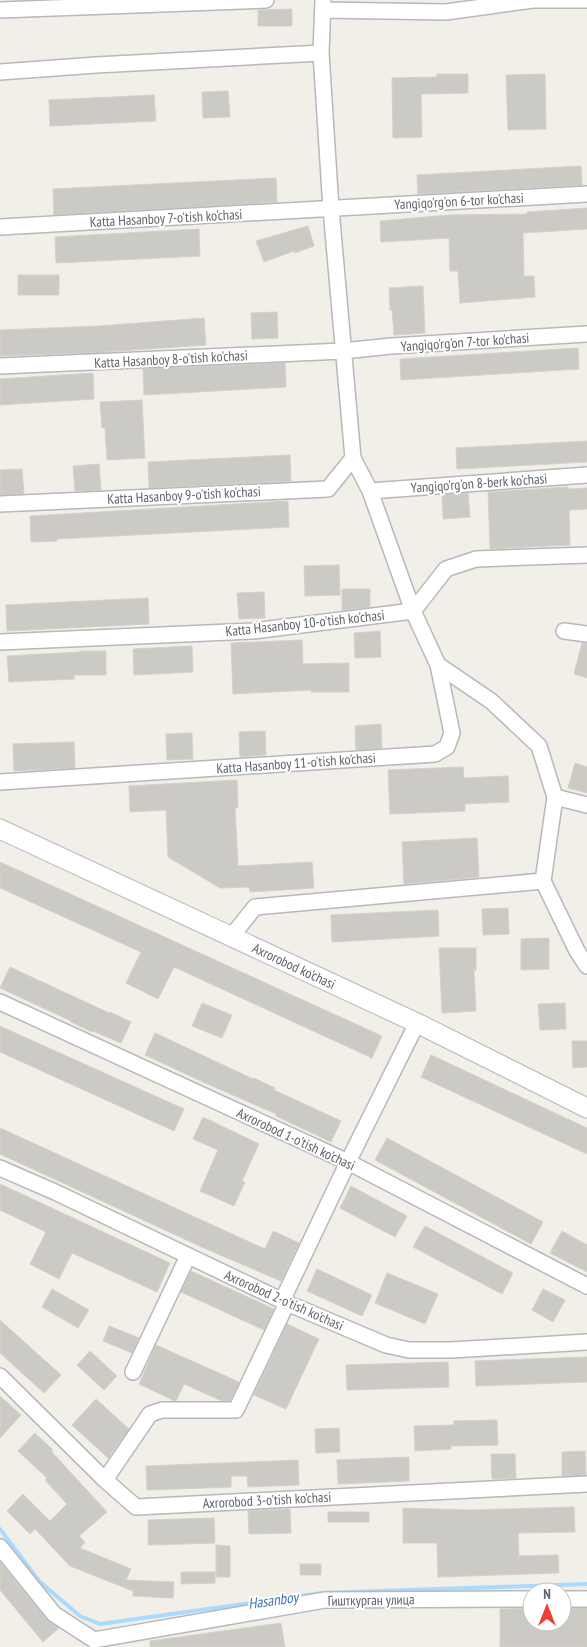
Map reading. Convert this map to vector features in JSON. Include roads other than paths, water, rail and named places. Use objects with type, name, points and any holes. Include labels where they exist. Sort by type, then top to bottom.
[{"type":"street","points":[[0,10],[266,0]]},
{"type":"street","points":[[353,458],[343,351],[321,53],[323,5],[380,6],[446,12],[533,0],[587,0]]},
{"type":"street","points":[[0,72],[321,53]]},
{"type":"street","name":"Yangiqo'rg'on 6-tor ko'chasi","points":[[332,209],[587,194]]},
{"type":"street","name":"Katta Hasanboy 7-o'tish ko'chasi","points":[[0,227],[332,209]]},
{"type":"street","name":"Yangiqo'rg'on 7-tor ko'chasi","points":[[343,351],[391,346],[587,334]]},
{"type":"street","name":"Katta Hasanboy 8-o'tish ko'chasi","points":[[0,366],[343,351]]},
{"type":"street","name":"Katta Hasanboy 11-o'tish ko'chasi","points":[[0,782],[435,754],[447,747],[452,733],[438,665],[413,611],[370,491],[353,458]]},
{"type":"street","name":"Katta Hasanboy 9-o'tish ko'chasi","points":[[0,504],[328,489],[353,458]]},
{"type":"street","name":"Yangiqo'rg'on 8-berk ko'chasi","points":[[370,491],[587,475]]},
{"type":"street","points":[[413,611],[446,569],[476,559],[587,555]]},
{"type":"street","name":"Katta Hasanboy 10-o'tish ko'chasi","points":[[0,642],[253,631],[413,611]]},
{"type":"street","points":[[564,631],[587,634]]},
{"type":"street","points":[[438,665],[491,701],[539,746],[555,797],[543,881],[577,951],[587,966]]},
{"type":"street","points":[[555,797],[587,805]]},
{"type":"street","name":"Axrorobod ko'chasi","points":[[0,829],[417,1023],[587,1108]]},
{"type":"street","points":[[231,937],[255,907],[543,881]]},
{"type":"street","name":"Axrorobod 1-o'tish ko'chasi","points":[[0,1002],[348,1162],[587,1286]]},
{"type":"street","points":[[105,1480],[150,1414],[162,1410],[236,1410],[348,1162],[417,1023]]},
{"type":"street","name":"Axrorobod 2-o'tish ko'chasi","points":[[0,1168],[55,1192],[284,1302],[386,1345],[409,1350],[451,1350],[587,1342]]},
{"type":"street","points":[[133,1372],[188,1256]]},
{"type":"street","name":"Axrorobod 3-o'tish ko'chasi","points":[[0,1376],[105,1480],[136,1507],[587,1484]]},
{"type":"street","points":[[0,1547],[54,1614],[94,1643]]},
{"type":"street","name":"Гишткурган улица","points":[[94,1643],[325,1600],[522,1599]]},
{"type":"street","points":[[572,1599],[587,1599]]},
{"type":"waterway","name":"Hasanboy","points":[[0,1529],[39,1581],[80,1616],[100,1624],[322,1593],[587,1584]]}]
